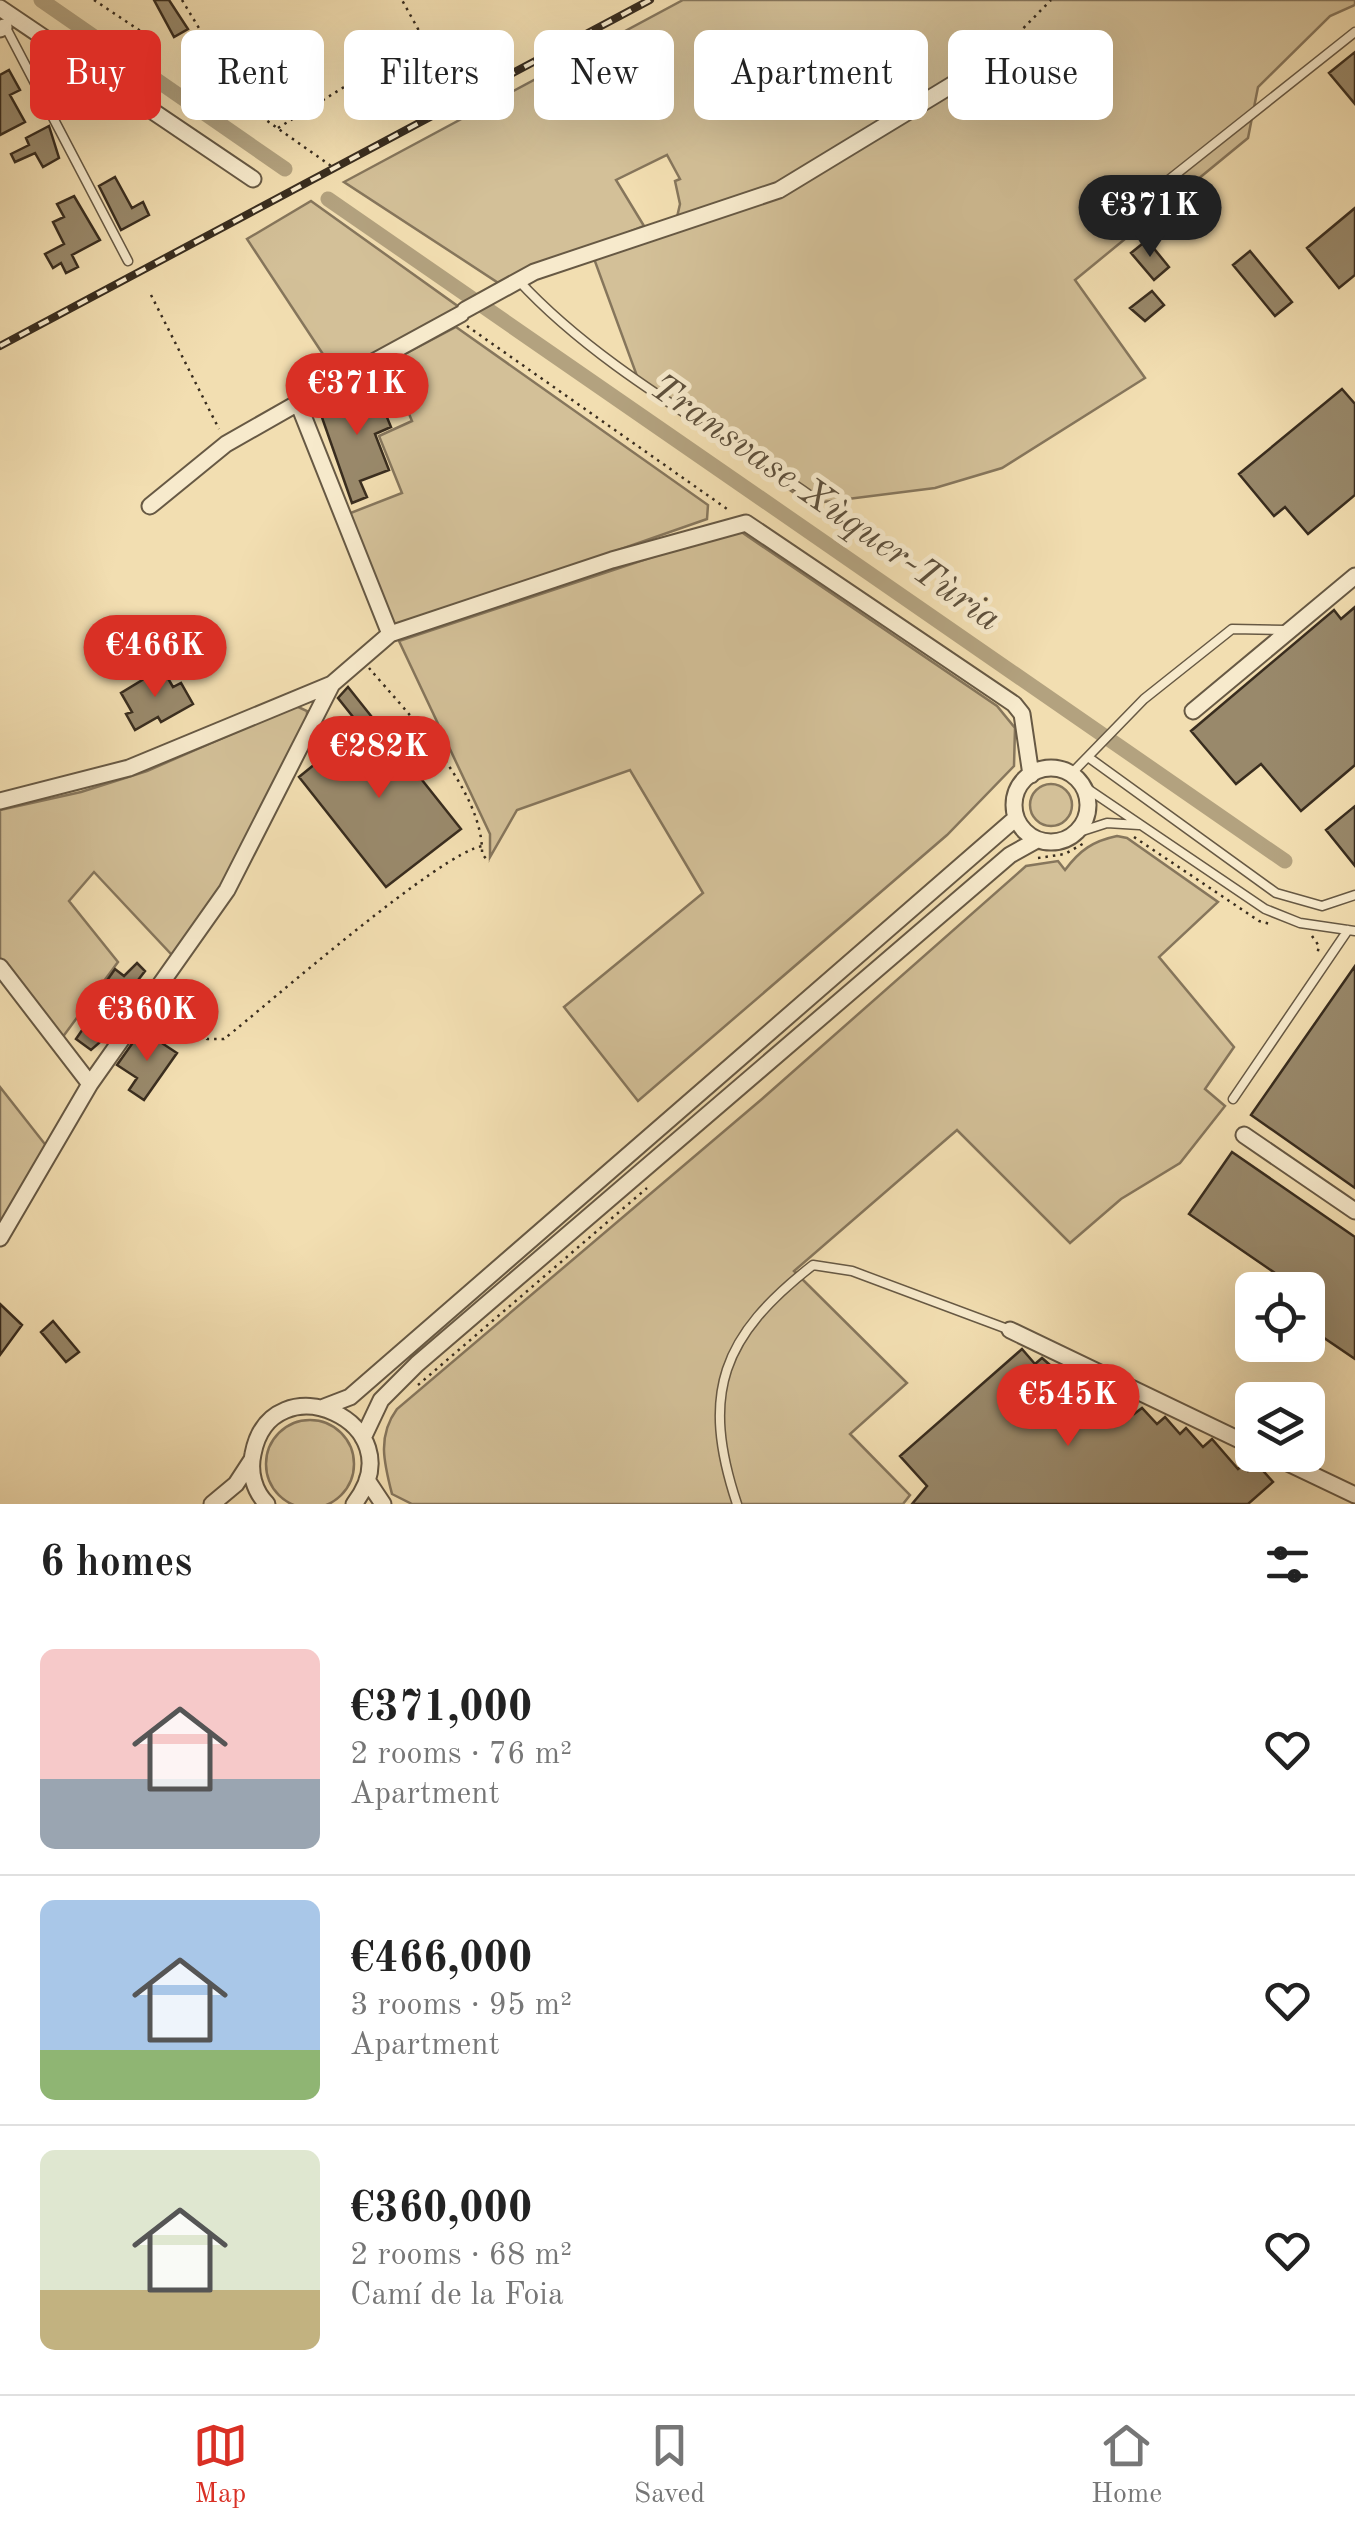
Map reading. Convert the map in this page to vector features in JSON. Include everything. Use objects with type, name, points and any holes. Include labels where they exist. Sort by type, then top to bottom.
[{"type":"street","points":[[2,18],[252,179]]},
{"type":"street","points":[[150,506],[226,444],[464,316],[490,294],[518,280],[779,190],[948,87]]},
{"type":"street","points":[[298,403],[390,634]]},
{"type":"street","points":[[0,801],[130,768],[332,684],[390,634],[612,560],[746,523],[1014,704],[1022,714],[1031,775]]},
{"type":"street","points":[[1192,711],[1355,576]]},
{"type":"street","points":[[0,1238],[90,1084],[227,890],[332,684]]},
{"type":"street","points":[[363,1438],[381,1400],[417,1364],[1010,855],[1038,840],[1058,842],[1083,836],[1087,815],[1077,780],[1051,768],[1031,775],[1016,794],[1016,818],[1038,840]]},
{"type":"street","points":[[324,1407],[350,1396],[1016,818]]},
{"type":"street","points":[[0,967],[90,1084]]},
{"type":"street","points":[[1244,1135],[1355,1211]]},
{"type":"street","points":[[1010,1330],[1235,1438]]},
{"type":"street","points":[[267,1504],[253,1481],[254,1444],[275,1417],[307,1406],[340,1413],[363,1438],[369,1458],[367,1480],[354,1504]]},
{"type":"street","points":[[212,1504],[236,1484],[251,1462]]},
{"type":"street","points":[[1307,1472],[1355,1495]]},
{"type":"street","points":[[367,1480],[384,1504]]},
{"type":"lane","points":[[2,18],[128,261]]},
{"type":"lane","points":[[1122,217],[1355,32]]},
{"type":"lane","points":[[518,280],[543,307],[631,374],[808,494]]},
{"type":"lane","points":[[1233,1099],[1351,930],[1300,923],[1264,909],[1077,780],[1090,754],[1122,726],[1144,699],[1232,629],[1288,630]]},
{"type":"lane","points":[[1090,754],[1276,893],[1322,906],[1355,895]]},
{"type":"lane","points":[[1083,836],[1106,823],[1140,824]]},
{"type":"lane","points":[[737,1504],[717,1424],[722,1384],[735,1346],[758,1313],[814,1265],[852,1272],[1010,1330]]},
{"type":"path","points":[[94,0],[140,30]]},
{"type":"path","points":[[182,0],[246,106],[334,168]]},
{"type":"path","points":[[278,129],[423,38],[402,0]]},
{"type":"path","points":[[1022,30],[1051,0]]},
{"type":"path","points":[[151,294],[226,444]]},
{"type":"path","points":[[464,316],[746,523]]},
{"type":"path","points":[[362,660],[440,752],[484,833],[482,846],[489,862]]},
{"type":"path","points":[[1125,831],[1259,921],[1277,926]]},
{"type":"path","points":[[1026,860],[1064,854],[1083,836]]},
{"type":"path","points":[[166,976],[175,981],[207,1039],[224,1039],[421,881],[470,847],[482,846]]},
{"type":"path","points":[[1312,936],[1319,946],[1312,964],[1321,970]]},
{"type":"path","points":[[405,1397],[656,1179]]},
{"type":"shaded area","points":[[683,0],[1355,0],[1355,5],[1330,16],[1258,87],[1248,138],[1075,280],[1145,378],[1002,468],[935,488],[816,503],[803,499],[641,387],[593,256],[677,217],[680,204],[675,181],[680,179],[667,155],[616,180],[644,226],[500,284],[344,182],[459,120],[514,120],[514,91],[534,80],[534,120],[674,120],[674,30],[627,30]]},
{"type":"shaded area","points":[[311,201],[459,307],[338,377],[247,239]]},
{"type":"shaded area","points":[[456,327],[708,505],[707,519],[395,628],[348,514],[402,493],[379,436],[412,421],[388,363]]},
{"type":"shaded area","points":[[737,529],[997,706],[1015,728],[1014,766],[947,835],[638,1101],[564,1007],[703,893],[630,770],[517,810],[490,857],[490,834],[399,641]]},
{"type":"shaded area","points":[[296,706],[307,711],[307,721],[218,893],[172,955],[94,872],[69,901],[118,962],[62,1038],[0,960],[0,810],[81,792],[147,771]]},
{"type":"shaded area","points":[[1051,784],[1066,790],[1072,805],[1066,820],[1051,826],[1036,820],[1030,805],[1036,790]]},
{"type":"shaded area","points":[[1117,836],[1127,838],[1218,902],[1159,957],[1234,1047],[1205,1089],[1225,1106],[1180,1163],[1121,1199],[1070,1243],[957,1130],[794,1271],[907,1383],[850,1434],[910,1495],[903,1504],[412,1504],[392,1494],[385,1440],[397,1409],[762,1099],[1026,866],[1058,861],[1065,870],[1088,847]]},
{"type":"shaded area","points":[[0,1087],[48,1148],[0,1230]]},
{"type":"shaded area","points":[[293,1423],[327,1423],[341,1433],[353,1455],[351,1481],[328,1504],[292,1504],[269,1481],[269,1447]]},
{"type":"building","points":[[154,0],[169,0],[188,29],[174,37]]},
{"type":"building","points":[[1355,52],[1355,104],[1329,73]]},
{"type":"building","points":[[9,70],[20,90],[10,95],[25,122],[0,135],[0,75]]},
{"type":"building","points":[[49,126],[59,158],[43,167],[35,153],[15,162],[11,154],[29,145],[26,138]]},
{"type":"building","points":[[115,177],[132,208],[143,202],[149,215],[121,230],[99,186]]},
{"type":"building","points":[[74,196],[100,240],[72,255],[78,267],[66,273],[61,263],[53,268],[45,254],[64,244],[53,222],[64,217],[57,204]]},
{"type":"building","points":[[1355,208],[1355,275],[1339,288],[1307,248]]},
{"type":"building","points":[[1147,240],[1169,267],[1154,280],[1131,253]]},
{"type":"building","points":[[1250,251],[1292,302],[1275,316],[1233,265]]},
{"type":"building","points":[[1152,291],[1164,305],[1145,321],[1130,308]]},
{"type":"building","points":[[374,386],[391,427],[375,434],[389,470],[360,481],[367,497],[352,503],[319,409]]},
{"type":"building","points":[[1342,389],[1355,404],[1355,495],[1308,534],[1285,507],[1274,516],[1239,474]]},
{"type":"building","points":[[1355,607],[1355,765],[1301,811],[1261,764],[1236,784],[1191,731],[1334,610],[1341,619]]},
{"type":"building","points":[[162,668],[173,687],[181,683],[193,704],[161,722],[158,717],[135,730],[126,714],[132,712],[121,693]]},
{"type":"building","points":[[348,687],[461,829],[386,887],[299,777],[342,742],[354,757],[373,742],[338,698]]},
{"type":"building","points":[[1355,806],[1355,866],[1326,830]]},
{"type":"building","points":[[137,963],[145,971],[132,988],[140,994],[114,1030],[91,1050],[76,1039],[100,1004],[94,999],[115,969],[124,976]]},
{"type":"building","points":[[1355,966],[1355,1188],[1251,1115]]},
{"type":"building","points":[[148,1034],[177,1053],[144,1100],[129,1090],[137,1078],[117,1065],[134,1041],[140,1046]]},
{"type":"building","points":[[1232,1152],[1355,1237],[1355,1359],[1325,1339],[1325,1272],[1274,1272],[1189,1214]]},
{"type":"building","points":[[0,1304],[22,1325],[0,1355]]},
{"type":"building","points":[[53,1321],[79,1352],[66,1362],[41,1332]]},
{"type":"building","points":[[1022,1349],[1035,1364],[1042,1358],[1058,1372],[1062,1368],[1068,1370],[1085,1389],[1092,1382],[1110,1395],[1116,1393],[1134,1414],[1142,1408],[1157,1424],[1165,1417],[1180,1434],[1186,1428],[1203,1447],[1212,1439],[1235,1466],[1235,1472],[1264,1472],[1273,1482],[1248,1504],[912,1504],[927,1486],[900,1456]]},
{"type":"waterway","name":"Transvase Xùquer-Tùria","points":[[41,0],[285,169]]},
{"type":"waterway","name":"Transvase Xùquer-Tùria","points":[[328,199],[1285,861]]},
{"type":"railway","points":[[0,346],[650,0]]}]
